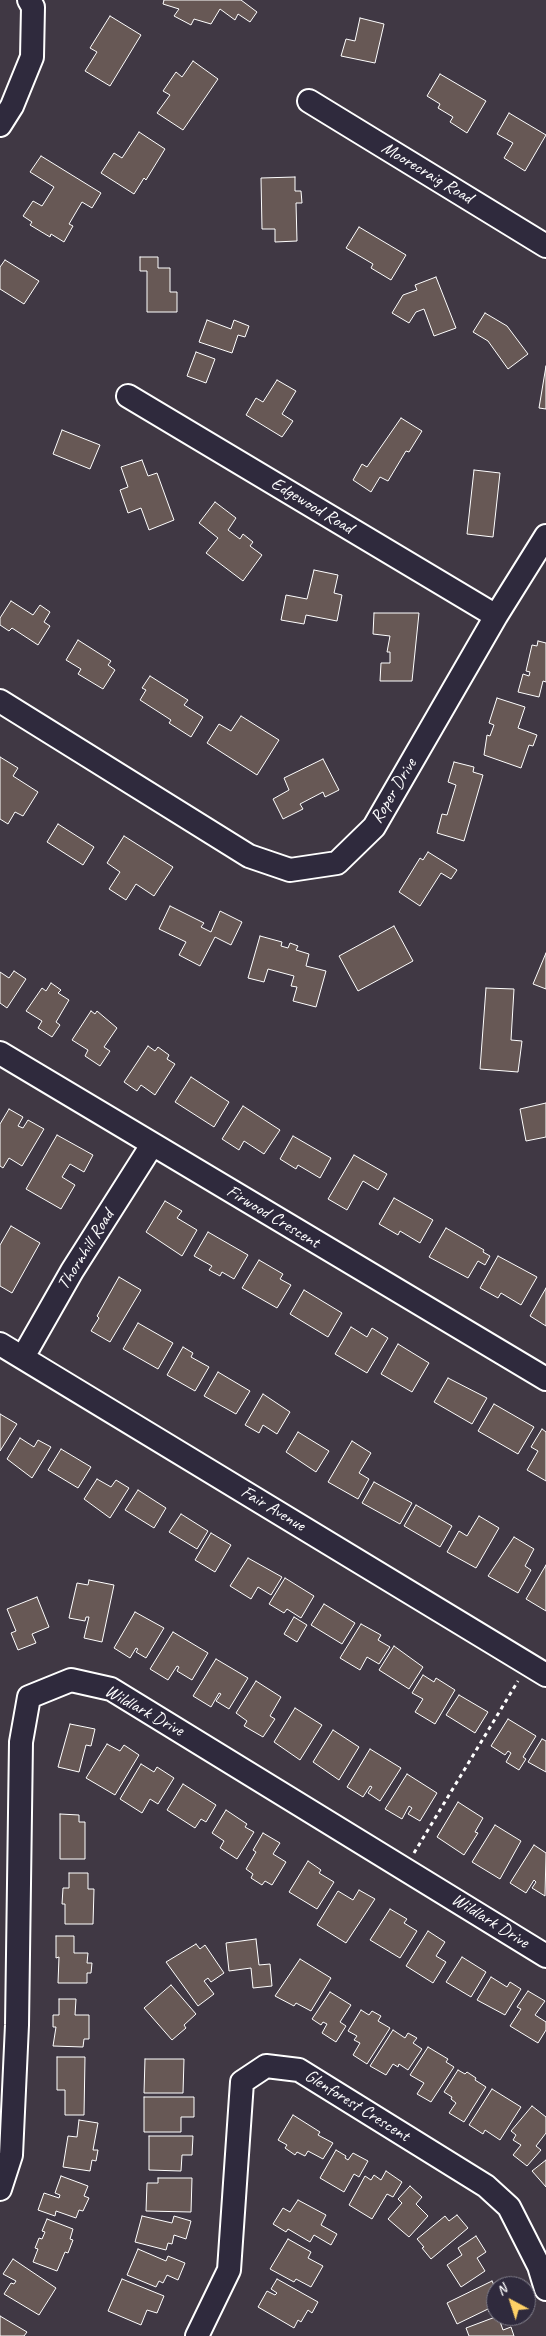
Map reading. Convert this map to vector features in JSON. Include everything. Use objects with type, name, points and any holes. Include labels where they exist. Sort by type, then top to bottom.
[{"type":"street","points":[[0,125],[12,106],[32,57],[33,8],[29,0]]},
{"type":"street","name":"Moorecraig Road","points":[[309,101],[546,246]]},
{"type":"street","name":"Edgewood Road","points":[[128,396],[496,616]]},
{"type":"street","name":"Roper Drive","points":[[0,701],[249,856],[290,870],[337,863],[374,827],[496,616],[546,536]]},
{"type":"street","name":"Firwood Crescent","points":[[0,1053],[546,1379]]},
{"type":"street","name":"Thornhill Road","points":[[23,1357],[72,1271],[152,1145]]},
{"type":"street","name":"Fair Avenue","points":[[0,1344],[537,1670]]},
{"type":"street","name":"Wildlark Drive","points":[[0,2189],[11,2155],[9,2025],[22,1742],[29,1697],[71,1680],[111,1688],[546,1956]]},
{"type":"street","name":"Glenforest Crescent","points":[[197,2336],[229,2270],[242,2082],[266,2066],[299,2070],[486,2186],[509,2207],[539,2266],[546,2290]]},
{"type":"path","points":[[404,1868],[537,1670]]},
{"type":"building","points":[[164,0],[241,0],[257,12],[250,22],[238,14],[235,20],[220,9],[211,24],[194,19],[191,25],[174,16],[179,9],[163,4]]},
{"type":"building","points":[[110,16],[141,35],[110,86],[85,71],[97,52],[90,48]]},
{"type":"building","points":[[360,18],[384,24],[375,63],[341,56],[346,39],[355,41]]},
{"type":"building","points":[[193,61],[218,79],[183,130],[157,113],[170,95],[163,91],[176,72],[182,77]]},
{"type":"building","points":[[440,74],[486,101],[467,133],[450,122],[453,117],[438,108],[440,104],[427,96]]},
{"type":"building","points":[[509,113],[546,135],[525,171],[504,158],[513,143],[497,134]]},
{"type":"building","points":[[139,132],[165,149],[146,180],[144,178],[134,194],[101,173],[114,153],[122,158]]},
{"type":"building","points":[[41,156],[101,193],[92,208],[82,202],[69,224],[73,226],[64,242],[51,234],[50,237],[30,225],[32,222],[23,216],[33,201],[42,206],[54,187],[30,172]]},
{"type":"building","points":[[295,177],[295,191],[301,191],[302,203],[296,203],[297,241],[275,242],[275,229],[262,229],[261,178]]},
{"type":"building","points":[[359,227],[406,255],[391,280],[371,268],[373,264],[346,248]]},
{"type":"building","points":[[140,257],[158,257],[158,268],[170,268],[170,292],[177,292],[177,312],[147,312],[147,271],[140,271]]},
{"type":"building","points":[[5,260],[39,281],[24,304],[0,289],[0,267]]},
{"type":"building","points":[[436,277],[456,328],[434,336],[424,309],[416,312],[409,323],[392,313],[403,295],[417,290],[415,285]]},
{"type":"building","points":[[485,313],[507,326],[528,354],[508,369],[488,341],[473,332]]},
{"type":"building","points":[[207,320],[231,329],[234,320],[249,326],[245,337],[238,335],[232,353],[199,342]]},
{"type":"building","points":[[196,352],[215,359],[206,383],[187,376]]},
{"type":"building","points":[[546,366],[546,409],[539,408]]},
{"type":"building","points":[[277,380],[296,391],[282,414],[293,421],[282,437],[246,415],[256,398],[263,402]]},
{"type":"building","points":[[401,418],[422,431],[409,452],[406,451],[388,481],[380,477],[371,492],[353,480],[362,464],[367,467]]},
{"type":"building","points":[[62,430],[100,445],[90,469],[53,454]]},
{"type":"building","points":[[142,460],[148,476],[157,473],[174,520],[149,530],[141,508],[128,513],[120,490],[128,487],[121,467]]},
{"type":"building","points":[[474,470],[500,473],[493,537],[467,534]]},
{"type":"building","points":[[215,502],[236,518],[228,530],[240,539],[243,534],[253,542],[250,546],[262,555],[243,581],[206,553],[218,538],[199,523]]},
{"type":"building","points":[[314,570],[338,575],[334,593],[342,595],[337,621],[306,615],[304,624],[281,620],[286,595],[307,599]]},
{"type":"building","points":[[11,601],[33,615],[40,605],[50,612],[44,622],[50,626],[38,645],[12,628],[9,631],[0,625],[0,618]]},
{"type":"building","points":[[374,613],[419,613],[412,681],[380,681],[381,663],[390,663],[390,652],[387,652],[390,636],[373,634]]},
{"type":"building","points":[[78,640],[111,661],[108,665],[115,670],[103,689],[78,674],[81,669],[66,660]]},
{"type":"building","points":[[538,641],[546,643],[546,682],[543,681],[539,697],[518,692],[523,674],[529,676],[530,672],[526,671],[532,645],[537,646]]},
{"type":"building","points":[[150,676],[188,700],[184,705],[203,717],[191,737],[169,723],[171,720],[140,700],[146,690],[142,688]]},
{"type":"building","points":[[497,698],[525,707],[518,728],[537,735],[533,746],[529,745],[521,768],[484,755],[487,735],[490,736],[494,725],[489,723]]},
{"type":"building","points":[[241,716],[279,740],[257,775],[207,743],[219,724],[231,731]]},
{"type":"building","points":[[0,757],[18,768],[13,776],[38,792],[23,816],[15,812],[8,824],[0,819]]},
{"type":"building","points":[[323,759],[339,790],[325,797],[323,792],[300,804],[303,809],[283,819],[273,799],[289,790],[284,778]]},
{"type":"building","points":[[454,762],[474,767],[473,772],[483,775],[464,841],[437,833],[442,814],[447,815],[456,785],[448,782]]},
{"type":"building","points":[[58,824],[94,847],[83,865],[47,842]]},
{"type":"building","points":[[124,836],[173,867],[154,896],[136,884],[126,900],[109,889],[120,872],[107,863]]},
{"type":"building","points":[[428,852],[457,870],[451,879],[441,873],[420,906],[399,892],[420,858],[423,860]]},
{"type":"building","points":[[170,906],[204,923],[201,927],[211,932],[220,911],[242,922],[231,945],[215,937],[200,966],[179,955],[186,942],[159,929]]},
{"type":"building","points":[[394,926],[413,961],[358,991],[339,956]]},
{"type":"building","points":[[260,936],[282,942],[281,946],[288,948],[290,943],[298,946],[296,950],[309,954],[306,966],[326,971],[316,1007],[293,1001],[297,987],[291,986],[294,976],[268,969],[264,982],[248,978]]},
{"type":"building","points":[[546,953],[546,989],[533,984]]},
{"type":"building","points":[[14,971],[26,979],[7,1008],[0,1003],[0,972],[9,978]]},
{"type":"building","points":[[51,983],[61,990],[58,993],[69,1000],[56,1022],[60,1025],[52,1037],[38,1028],[42,1021],[26,1011],[42,988],[46,991]]},
{"type":"building","points":[[486,988],[514,989],[511,1040],[522,1041],[518,1072],[480,1069]]},
{"type":"building","points":[[91,1011],[95,1014],[97,1011],[117,1028],[104,1047],[110,1051],[100,1066],[85,1056],[88,1050],[72,1040]]},
{"type":"building","points":[[148,1046],[155,1051],[158,1047],[169,1055],[167,1059],[175,1064],[155,1095],[141,1085],[137,1091],[124,1082]]},
{"type":"building","points":[[191,1077],[229,1102],[214,1127],[175,1102]]},
{"type":"building","points":[[546,1103],[546,1137],[526,1141],[520,1109]]},
{"type":"building","points":[[243,1106],[280,1130],[264,1154],[244,1141],[239,1150],[222,1139]]},
{"type":"building","points":[[9,1109],[23,1117],[18,1126],[23,1128],[28,1120],[44,1129],[22,1166],[9,1158],[3,1168],[0,1166],[0,1124]]},
{"type":"building","points":[[57,1135],[93,1155],[84,1172],[70,1164],[62,1177],[75,1185],[61,1209],[26,1189]]},
{"type":"building","points":[[293,1136],[331,1158],[320,1178],[298,1165],[296,1169],[280,1159]]},
{"type":"building","points":[[354,1155],[387,1174],[378,1190],[363,1181],[347,1210],[328,1199]]},
{"type":"building","points":[[394,1198],[433,1220],[420,1243],[400,1231],[398,1235],[379,1224]]},
{"type":"building","points":[[165,1201],[182,1211],[177,1218],[197,1230],[182,1256],[146,1232]]},
{"type":"building","points":[[11,1226],[40,1243],[12,1293],[0,1286],[0,1245]]},
{"type":"building","points":[[446,1228],[484,1250],[483,1252],[490,1256],[485,1265],[478,1261],[468,1278],[429,1257]]},
{"type":"building","points":[[208,1232],[248,1255],[234,1279],[222,1272],[220,1276],[209,1270],[212,1266],[194,1256]]},
{"type":"building","points":[[498,1256],[537,1277],[521,1305],[501,1293],[498,1298],[480,1288]]},
{"type":"building","points":[[259,1260],[283,1274],[280,1279],[291,1285],[277,1308],[242,1288]]},
{"type":"building","points":[[119,1277],[141,1290],[110,1342],[91,1331],[99,1318],[97,1316]]},
{"type":"building","points":[[546,1288],[546,1326],[530,1316]]},
{"type":"building","points":[[304,1290],[342,1313],[328,1337],[290,1314]]},
{"type":"building","points":[[138,1323],[173,1343],[158,1369],[123,1349]]},
{"type":"building","points":[[351,1327],[367,1337],[372,1328],[388,1338],[367,1373],[335,1354]]},
{"type":"building","points":[[398,1344],[429,1363],[412,1392],[381,1374]]},
{"type":"building","points":[[183,1347],[193,1353],[191,1357],[209,1367],[195,1391],[167,1375]]},
{"type":"building","points":[[218,1372],[250,1391],[236,1414],[204,1396]]},
{"type":"building","points":[[448,1378],[487,1398],[472,1424],[434,1402]]},
{"type":"building","points":[[263,1394],[290,1412],[277,1434],[263,1425],[259,1433],[245,1425]]},
{"type":"building","points":[[494,1404],[534,1427],[518,1454],[478,1431]]},
{"type":"building","points":[[0,1414],[17,1424],[0,1451]]},
{"type":"building","points":[[542,1429],[546,1432],[546,1481],[527,1470],[538,1451],[531,1447]]},
{"type":"building","points":[[298,1432],[329,1451],[316,1472],[286,1452]]},
{"type":"building","points":[[20,1438],[34,1447],[38,1440],[51,1447],[32,1478],[7,1459]]},
{"type":"building","points":[[352,1441],[371,1453],[359,1473],[369,1479],[358,1499],[328,1482]]},
{"type":"building","points":[[61,1449],[91,1467],[78,1488],[48,1470]]},
{"type":"building","points":[[97,1479],[111,1487],[116,1480],[129,1488],[110,1518],[84,1499]]},
{"type":"building","points":[[374,1482],[412,1503],[400,1524],[362,1503]]},
{"type":"building","points":[[138,1490],[166,1508],[154,1528],[125,1510]]},
{"type":"building","points":[[416,1505],[452,1526],[440,1547],[404,1526]]},
{"type":"building","points":[[181,1514],[208,1531],[197,1549],[169,1532]]},
{"type":"building","points":[[479,1516],[499,1528],[476,1568],[447,1552],[459,1531],[467,1536]]},
{"type":"building","points":[[211,1533],[231,1545],[215,1572],[195,1560]]},
{"type":"building","points":[[514,1537],[534,1549],[525,1566],[531,1570],[518,1593],[488,1576]]},
{"type":"building","points":[[248,1558],[282,1577],[271,1595],[258,1587],[251,1599],[230,1586]]},
{"type":"building","points":[[546,1565],[546,1611],[526,1599]]},
{"type":"building","points":[[285,1578],[314,1596],[301,1618],[287,1609],[284,1613],[269,1604]]},
{"type":"building","points":[[89,1580],[114,1585],[102,1642],[84,1638],[89,1617],[86,1617],[85,1621],[69,1618],[77,1583],[88,1585]]},
{"type":"building","points":[[37,1597],[49,1627],[32,1634],[36,1643],[18,1650],[11,1633],[16,1631],[7,1609]]},
{"type":"building","points":[[324,1604],[355,1623],[342,1644],[311,1625]]},
{"type":"building","points":[[135,1612],[164,1628],[146,1658],[136,1652],[138,1649],[136,1648],[130,1658],[114,1648]]},
{"type":"building","points":[[294,1617],[307,1625],[297,1642],[284,1634]]},
{"type":"building","points":[[361,1624],[381,1635],[378,1640],[390,1647],[379,1664],[367,1657],[360,1670],[340,1658]]},
{"type":"building","points":[[173,1632],[208,1653],[192,1680],[177,1671],[179,1667],[177,1666],[168,1680],[150,1669]]},
{"type":"building","points":[[394,1646],[423,1667],[409,1689],[379,1670]]},
{"type":"building","points":[[216,1659],[248,1678],[229,1709],[216,1701],[221,1694],[219,1693],[211,1707],[193,1696]]},
{"type":"building","points":[[423,1675],[434,1682],[436,1678],[455,1690],[435,1724],[415,1712],[423,1699],[412,1693]]},
{"type":"building","points":[[256,1681],[281,1697],[270,1716],[275,1719],[263,1737],[244,1726],[247,1721],[236,1713]]},
{"type":"building","points":[[459,1695],[488,1712],[475,1733],[446,1715]]},
{"type":"building","points":[[295,1708],[322,1725],[300,1760],[274,1742]]},
{"type":"building","points":[[508,1719],[536,1736],[523,1757],[526,1759],[519,1770],[506,1762],[511,1753],[508,1751],[505,1755],[491,1746]]},
{"type":"building","points":[[70,1724],[95,1729],[91,1746],[86,1745],[79,1772],[58,1767]]},
{"type":"building","points":[[333,1730],[359,1747],[339,1780],[313,1762]]},
{"type":"building","points":[[542,1739],[546,1741],[546,1772],[528,1762]]},
{"type":"building","points":[[107,1744],[120,1751],[124,1745],[139,1755],[115,1795],[86,1778]]},
{"type":"building","points":[[370,1749],[401,1768],[380,1801],[368,1793],[372,1787],[370,1786],[363,1797],[347,1787]]},
{"type":"building","points":[[141,1764],[154,1772],[157,1767],[174,1778],[158,1804],[150,1799],[142,1813],[120,1799]]},
{"type":"building","points":[[407,1774],[437,1793],[420,1821],[408,1814],[412,1808],[409,1806],[402,1819],[385,1809]]},
{"type":"building","points":[[183,1784],[216,1805],[206,1822],[201,1819],[195,1828],[167,1810]]},
{"type":"building","points":[[458,1802],[483,1818],[475,1832],[478,1833],[464,1855],[437,1837]]},
{"type":"building","points":[[226,1810],[247,1824],[245,1827],[254,1832],[237,1859],[220,1848],[224,1841],[212,1833]]},
{"type":"building","points":[[60,1814],[79,1815],[79,1822],[85,1822],[85,1859],[60,1859]]},
{"type":"building","points":[[495,1825],[521,1841],[500,1879],[472,1862]]},
{"type":"building","points":[[263,1833],[280,1843],[273,1854],[286,1862],[272,1885],[265,1881],[262,1885],[251,1878],[253,1874],[246,1869],[256,1852],[253,1850]]},
{"type":"building","points":[[534,1845],[546,1853],[545,1896],[532,1888],[536,1882],[534,1880],[526,1893],[510,1883]]},
{"type":"building","points":[[308,1861],[321,1870],[319,1873],[334,1882],[317,1909],[289,1892]]},
{"type":"building","points":[[69,1873],[88,1873],[88,1889],[94,1889],[93,1924],[65,1924],[65,1904],[62,1904],[63,1888],[69,1888]]},
{"type":"building","points":[[359,1890],[375,1899],[346,1943],[317,1925],[338,1891],[353,1900]]},
{"type":"building","points":[[390,1909],[407,1919],[404,1923],[417,1931],[400,1958],[370,1940]]},
{"type":"building","points":[[428,1931],[445,1942],[436,1956],[446,1962],[433,1983],[406,1966]]},
{"type":"building","points":[[56,1936],[74,1936],[74,1953],[88,1953],[87,1963],[92,1963],[91,1973],[87,1973],[87,1983],[58,1983],[59,1957],[56,1958]]},
{"type":"building","points":[[256,1939],[259,1965],[270,1964],[272,1986],[253,1988],[251,1968],[229,1971],[226,1943]]},
{"type":"building","points":[[196,1944],[200,1949],[205,1945],[224,1973],[211,1982],[208,1978],[204,1981],[214,1994],[198,2006],[166,1962]]},
{"type":"building","points":[[462,1957],[486,1972],[471,1997],[446,1982]]},
{"type":"building","points":[[300,1959],[331,1978],[311,2011],[296,2003],[294,2006],[275,1996]]},
{"type":"building","points":[[491,1977],[507,1987],[510,1982],[521,1989],[505,2015],[477,2000]]},
{"type":"building","points":[[171,1985],[196,2014],[184,2025],[186,2028],[172,2040],[144,2008]]},
{"type":"building","points":[[528,1991],[545,2001],[535,2015],[546,2022],[546,2030],[538,2043],[510,2026],[521,2009],[517,2007]]},
{"type":"building","points":[[330,1992],[351,2005],[340,2022],[346,2026],[336,2042],[322,2033],[327,2024],[323,2022],[321,2025],[312,2019]]},
{"type":"building","points":[[59,1999],[76,1999],[75,2015],[89,2015],[89,2039],[84,2039],[83,2047],[53,2046],[56,2027],[53,2027],[53,2015],[59,2015]]},
{"type":"building","points":[[361,2010],[369,2015],[372,2011],[381,2016],[378,2021],[390,2028],[367,2064],[353,2055],[360,2043],[354,2040],[357,2036],[348,2031]]},
{"type":"building","points":[[393,2030],[405,2038],[408,2033],[417,2038],[413,2043],[422,2049],[408,2070],[399,2064],[398,2067],[393,2064],[386,2075],[370,2066]]},
{"type":"building","points":[[428,2047],[448,2059],[446,2062],[454,2067],[431,2102],[417,2094],[424,2083],[410,2075]]},
{"type":"building","points":[[57,2057],[85,2057],[84,2115],[65,2115],[65,2090],[57,2090]]},
{"type":"building","points":[[145,2059],[184,2059],[183,2093],[144,2093]]},
{"type":"building","points":[[458,2070],[465,2074],[467,2072],[486,2087],[464,2122],[449,2113],[456,2103],[451,2099],[452,2097],[444,2092]]},
{"type":"building","points":[[492,2089],[521,2107],[500,2140],[485,2130],[483,2134],[469,2125]]},
{"type":"building","points":[[144,2097],[194,2097],[194,2117],[181,2117],[181,2132],[144,2132]]},
{"type":"building","points":[[532,2106],[546,2117],[546,2133],[536,2146],[541,2150],[527,2166],[513,2155],[521,2145],[513,2140],[516,2135],[511,2131]]},
{"type":"building","points":[[293,2115],[320,2132],[318,2135],[333,2143],[323,2159],[308,2151],[305,2156],[297,2152],[295,2155],[285,2148],[287,2145],[278,2140]]},
{"type":"building","points":[[79,2120],[98,2123],[93,2150],[98,2150],[96,2161],[92,2160],[90,2171],[63,2167],[68,2136],[77,2137]]},
{"type":"building","points":[[149,2136],[193,2136],[192,2155],[182,2155],[181,2171],[149,2170]]},
{"type":"building","points":[[336,2150],[346,2156],[345,2158],[348,2160],[353,2153],[368,2161],[359,2177],[354,2174],[344,2192],[320,2178]]},
{"type":"building","points":[[546,2160],[546,2187],[532,2171]]},
{"type":"building","points":[[386,2171],[402,2182],[393,2197],[387,2194],[372,2219],[349,2205],[365,2176],[371,2180],[374,2175],[381,2180]]},
{"type":"building","points":[[61,2176],[88,2186],[84,2196],[89,2198],[83,2211],[79,2210],[76,2218],[56,2211],[55,2216],[38,2210],[44,2193],[59,2198],[60,2195],[55,2193]]},
{"type":"building","points":[[158,2178],[192,2178],[191,2212],[146,2211],[147,2183],[158,2183]]},
{"type":"building","points":[[410,2186],[422,2197],[416,2204],[428,2216],[409,2237],[388,2219],[402,2203],[398,2199]]},
{"type":"building","points":[[298,2200],[326,2215],[321,2225],[337,2234],[331,2245],[314,2235],[310,2242],[288,2229],[286,2232],[273,2224],[283,2208],[290,2212]]},
{"type":"building","points":[[457,2215],[468,2228],[431,2259],[417,2239],[445,2216],[449,2221]]},
{"type":"building","points":[[142,2216],[172,2223],[174,2216],[191,2221],[186,2239],[174,2235],[172,2244],[168,2243],[166,2250],[135,2242]]},
{"type":"building","points":[[47,2219],[73,2229],[70,2239],[73,2240],[68,2253],[65,2252],[57,2271],[33,2262],[38,2249],[35,2248],[39,2238],[42,2239],[45,2232],[42,2231]]},
{"type":"building","points":[[476,2236],[486,2252],[477,2258],[485,2271],[461,2287],[447,2265],[462,2255],[458,2248]]},
{"type":"building","points":[[288,2239],[311,2252],[308,2258],[323,2266],[311,2287],[296,2279],[294,2282],[270,2269]]},
{"type":"building","points":[[138,2249],[166,2261],[168,2256],[185,2263],[178,2280],[167,2275],[163,2283],[159,2281],[156,2287],[127,2275]]},
{"type":"building","points":[[13,2259],[56,2288],[39,2315],[4,2294],[11,2283],[14,2284],[16,2281],[3,2274]]},
{"type":"building","points":[[122,2279],[164,2296],[157,2313],[147,2310],[141,2325],[108,2311]]},
{"type":"building","points":[[277,2279],[318,2302],[312,2313],[308,2310],[301,2322],[298,2320],[294,2328],[258,2307],[267,2291],[275,2295],[277,2293],[271,2289]]},
{"type":"building","points":[[486,2284],[486,2310],[457,2324],[447,2303]]},
{"type":"building","points":[[0,2316],[27,2332],[24,2336],[0,2336]]},
{"type":"building","points":[[486,2320],[486,2326],[502,2326],[503,2330],[511,2327],[514,2336],[469,2336],[466,2328]]}]
